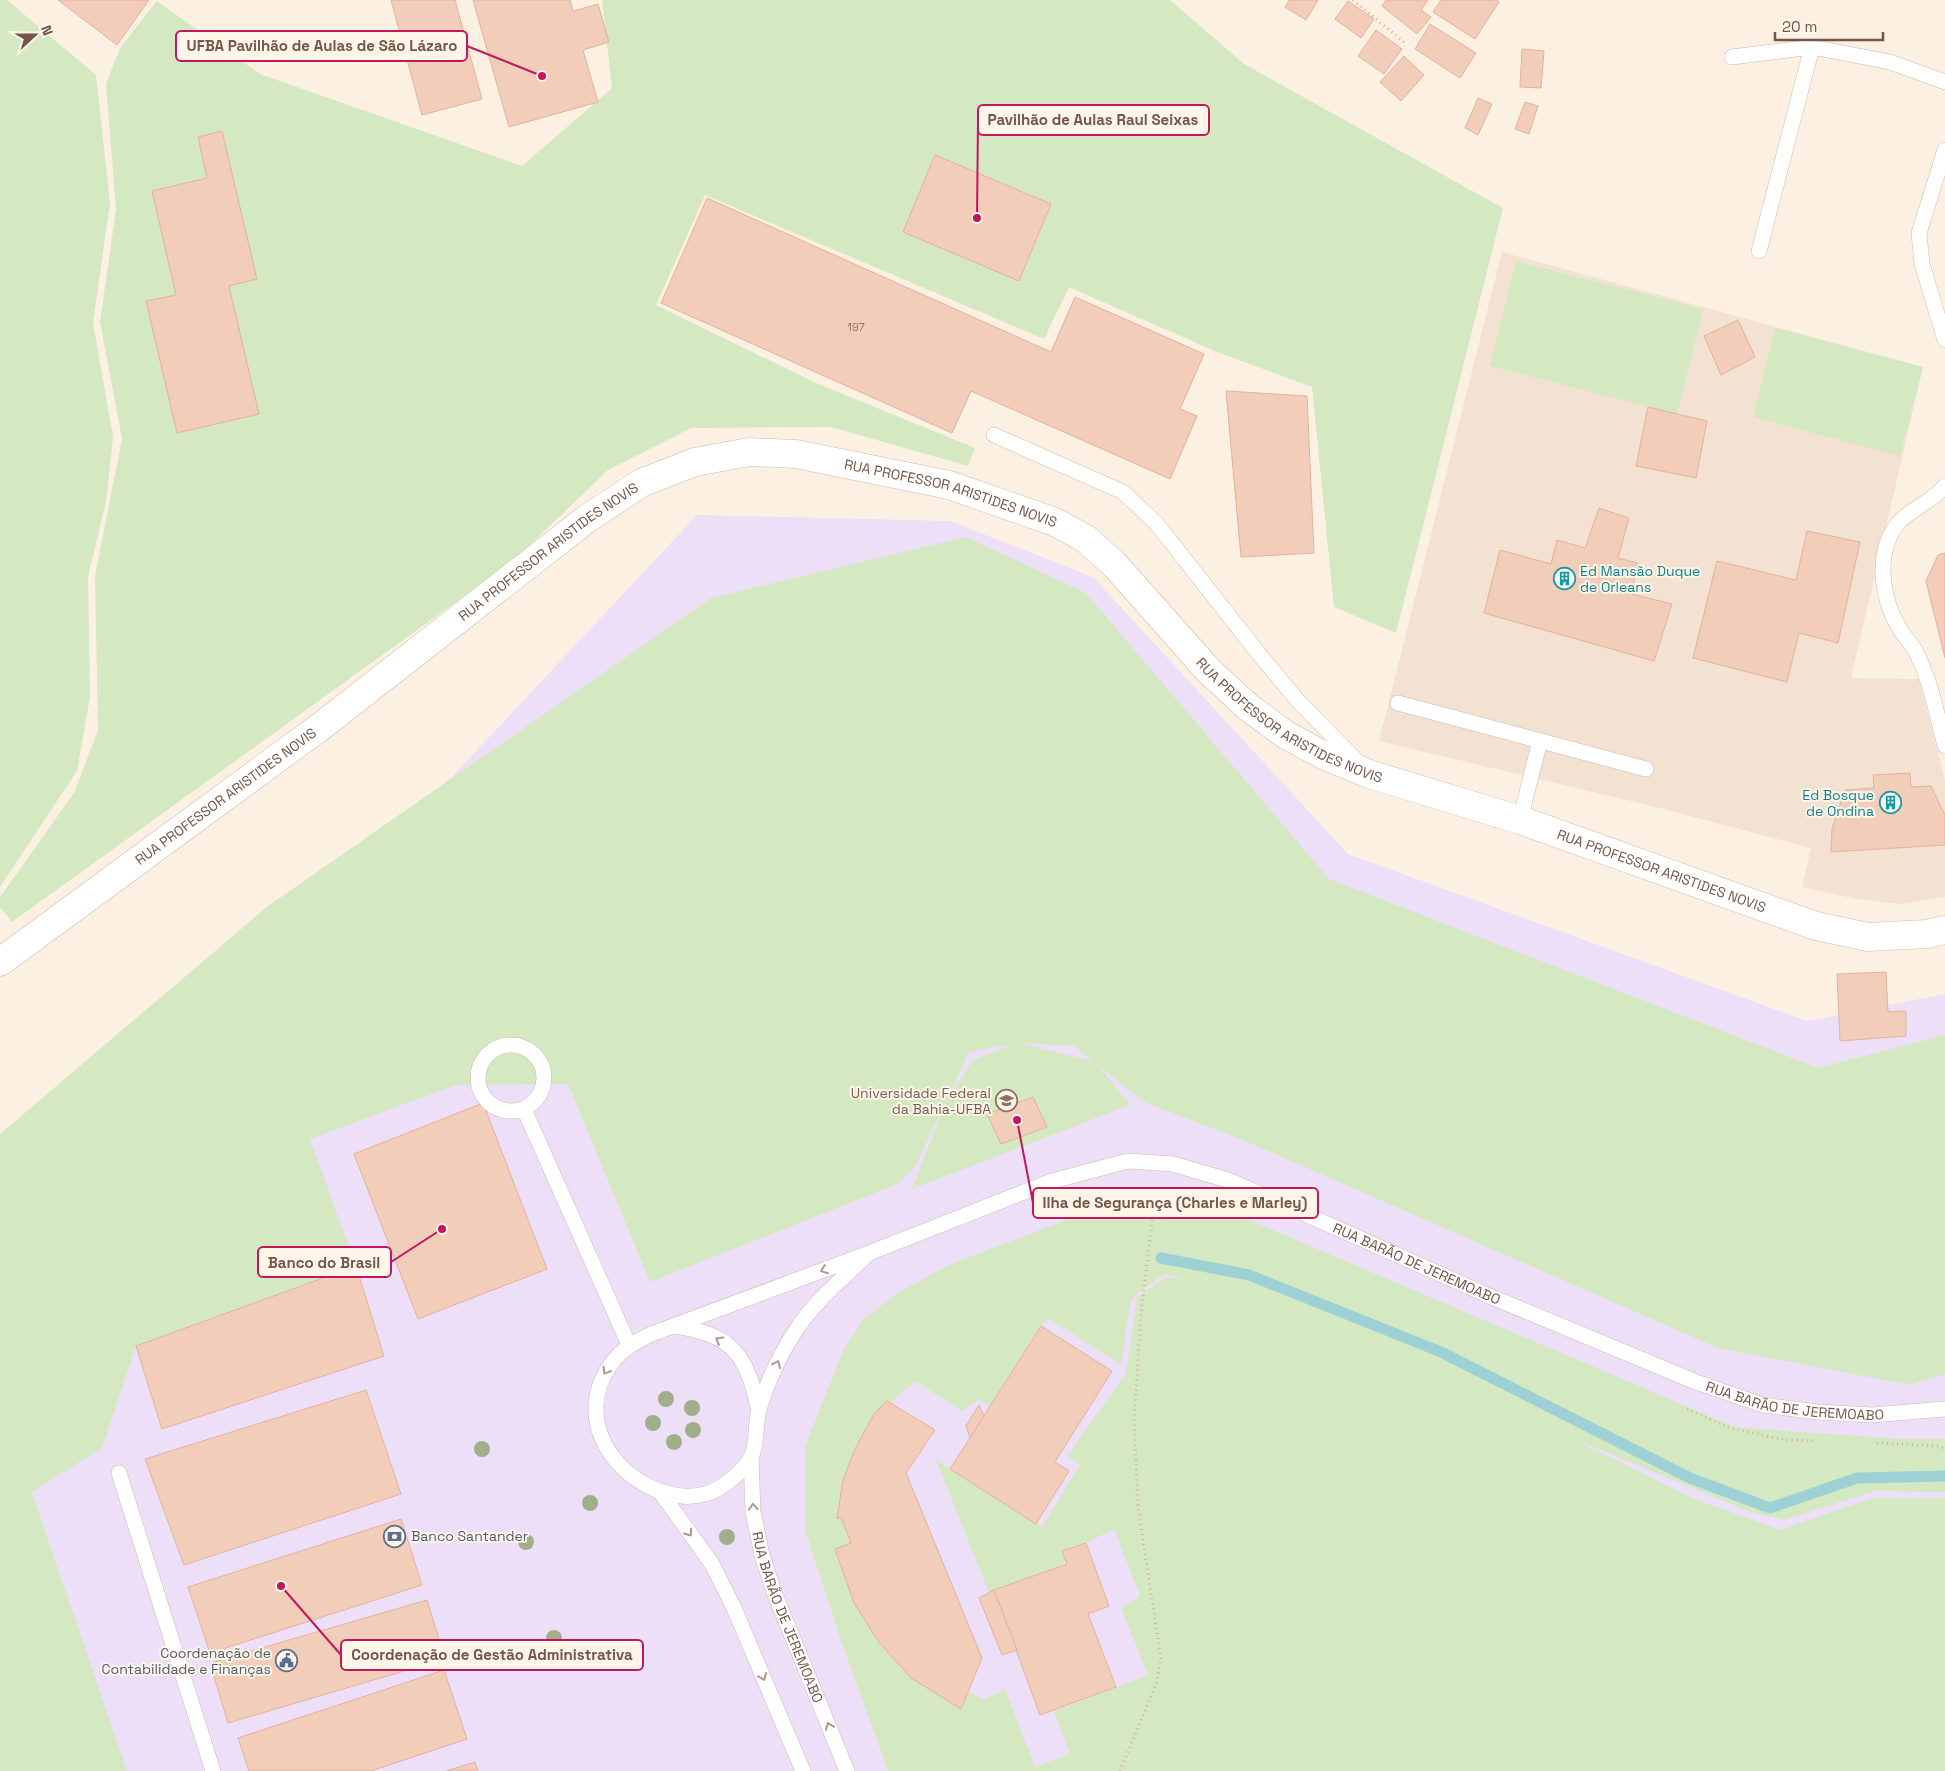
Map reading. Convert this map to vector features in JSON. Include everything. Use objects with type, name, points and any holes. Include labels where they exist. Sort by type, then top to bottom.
[{"type":"street","name":"RUA PROFESSOR ARISTIDES NOVIS","points":[[0,962],[324,724],[588,518],[641,483],[695,462],[749,452],[796,454],[949,485],[1055,522],[1086,539],[1114,564],[1209,671],[1248,707],[1286,735],[1323,755],[1369,774],[1520,820],[1816,926],[1868,937],[1928,934],[1945,930]]},
{"type":"lane","points":[[1759,251],[1812,47]]},
{"type":"lane","points":[[1732,57],[1812,47],[1890,62],[1945,82]]},
{"type":"lane","points":[[1945,150],[1919,233],[1922,264],[1945,340]]},
{"type":"lane","points":[[994,434],[1123,492],[1138,505],[1156,523],[1259,654],[1293,694],[1369,774]]},
{"type":"lane","points":[[1945,486],[1900,522],[1885,551],[1883,576],[1887,603],[1899,629],[1917,653],[1928,681],[1945,746]]},
{"type":"lane","points":[[1398,702],[1646,769]]},
{"type":"lane","points":[[1520,820],[1540,741]]},
{"type":"lane","points":[[511,1045],[524,1048],[535,1055],[543,1066],[545,1079],[542,1092],[535,1102],[524,1109],[511,1112],[498,1109],[487,1102],[481,1091],[478,1078],[480,1065],[488,1054],[499,1048],[511,1045]]},
{"type":"lane","points":[[524,1109],[629,1345]]},
{"type":"lane","name":"RUA BARÃO DE JEREMOABO","points":[[847,1771],[774,1592],[762,1555],[753,1512],[751,1457],[759,1410],[777,1362],[797,1328],[828,1292],[869,1253],[1052,1181],[1128,1161],[1174,1164],[1231,1181],[1487,1295],[1696,1382],[1763,1405],[1817,1412],[1872,1415],[1945,1409]]},
{"type":"lane","points":[[751,1457],[728,1483],[710,1492],[692,1497],[661,1493],[639,1481],[619,1466],[602,1439],[596,1419],[596,1392],[604,1373],[616,1357],[629,1345],[674,1326],[869,1253]]},
{"type":"lane","points":[[674,1326],[700,1330],[721,1339],[737,1353],[751,1377],[759,1410]]},
{"type":"lane","points":[[119,1473],[213,1771]]},
{"type":"lane","points":[[661,1493],[712,1564],[734,1608],[803,1771]]},
{"type":"path","points":[[1353,0],[1405,42]]},
{"type":"path","points":[[1146,1187],[1165,1189]]},
{"type":"path","points":[[1120,1771],[1156,1684],[1161,1659],[1138,1507],[1134,1419],[1141,1313],[1156,1187]]},
{"type":"path","points":[[1685,1408],[1730,1428],[1786,1440],[1821,1441]]},
{"type":"path","points":[[1874,1443],[1938,1446],[1945,1448]]},
{"type":"shaded area","points":[[1502,252],[1923,367],[1851,678],[1919,679],[1945,780],[1945,897],[1900,904],[1856,899],[1802,887],[1811,848],[1656,807],[1379,741]]},
{"type":"shaded area","name":"Universidade Federal da Bahia-UFBA","points":[[697,515],[950,521],[1093,577],[1348,854],[1807,1021],[1945,994],[1945,1771],[0,1771],[0,1143],[365,870]]},
{"type":"green space","points":[[0,0],[7,0],[96,75],[110,203],[93,323],[113,437],[106,501],[88,577],[90,697],[77,771],[0,887]]},
{"type":"green space","points":[[602,0],[1170,0],[1244,64],[1503,208],[1396,633],[1334,607],[1312,387],[1212,350],[1069,287],[1044,339],[705,195],[656,305],[816,383],[975,448],[968,466],[831,427],[691,428],[608,470],[514,560],[12,922],[0,907],[0,897],[74,793],[98,730],[95,576],[122,439],[100,322],[116,209],[106,84],[120,48],[157,1],[260,74],[522,166],[612,88]]},
{"type":"green space","points":[[1516,261],[1703,309],[1677,414],[1490,366]]},
{"type":"green space","points":[[1775,328],[1923,367],[1900,456],[1753,417]]},
{"type":"green space","points":[[966,537],[1086,593],[1329,879],[1818,1068],[1945,1035],[1945,1374],[1910,1385],[1718,1348],[1243,1140],[1144,1102],[1097,1064],[1130,1105],[912,1189],[945,1103],[916,1165],[898,1184],[650,1282],[568,1084],[456,1085],[310,1139],[356,1266],[136,1346],[102,1448],[32,1492],[127,1771],[0,1771],[0,1134],[268,906],[711,598]],"holes":[[[1014,1044],[973,1060],[947,1099],[969,1052]],[[1022,1044],[1074,1046],[1093,1061]]]},
{"type":"green space","points":[[1137,1193],[1226,1210],[1735,1427],[1900,1439],[1945,1439],[1945,1492],[1875,1491],[1784,1520],[1748,1511],[1572,1438],[1692,1498],[1780,1530],[1873,1498],[1945,1498],[1945,1771],[888,1771],[840,1638],[805,1529],[805,1447],[843,1351],[863,1320],[896,1294],[949,1265]],"holes":[[[1164,1274],[1187,1279],[1167,1277],[1137,1297],[1126,1374],[1067,1456],[1080,1465],[1042,1527],[936,1460],[990,1595],[1072,1560],[1067,1547],[1086,1543],[1114,1529],[1140,1596],[1121,1608],[1148,1675],[1054,1712],[1070,1754],[1035,1767],[1005,1689],[983,1700],[934,1670],[891,1403],[915,1381],[962,1411],[979,1399],[990,1407],[1035,1333],[1048,1318],[1121,1365],[1131,1299]]]},
{"type":"building","points":[[58,0],[149,0],[117,45]]},
{"type":"building","points":[[391,0],[455,0],[482,99],[422,115]]},
{"type":"building","points":[[473,0],[570,0],[573,11],[598,4],[609,42],[583,50],[598,102],[509,127]]},
{"type":"building","points":[[1289,0],[1318,0],[1306,20],[1285,7]]},
{"type":"building","points":[[1386,0],[1428,0],[1421,10],[1431,17],[1417,34],[1382,6]]},
{"type":"building","points":[[1441,0],[1497,0],[1499,2],[1475,39],[1433,12]]},
{"type":"building","points":[[1348,1],[1374,19],[1361,38],[1335,19]]},
{"type":"building","points":[[1430,24],[1476,53],[1460,78],[1415,49]]},
{"type":"building","points":[[1376,30],[1402,49],[1384,74],[1358,56]]},
{"type":"building","points":[[1522,49],[1544,51],[1541,88],[1520,87]]},
{"type":"building","points":[[1404,56],[1424,75],[1401,101],[1380,82]]},
{"type":"building","points":[[1478,98],[1492,104],[1478,135],[1465,128]]},
{"type":"building","points":[[1525,102],[1538,106],[1529,134],[1515,129]]},
{"type":"building","points":[[222,131],[257,279],[229,286],[259,414],[177,433],[146,301],[176,295],[152,191],[207,178],[198,137]]},
{"type":"building","points":[[935,155],[1051,204],[1019,281],[903,232]]},
{"type":"building","points":[[707,198],[1051,352],[1075,297],[1204,354],[1180,409],[1197,416],[1170,479],[971,391],[952,433],[661,303]]},
{"type":"building","points":[[1738,320],[1755,357],[1721,375],[1704,336]]},
{"type":"building","points":[[1226,391],[1307,396],[1314,553],[1241,557]]},
{"type":"building","points":[[1648,407],[1707,421],[1696,478],[1636,466]]},
{"type":"building","name":"Ed Mansão Duque de Orleans","points":[[1599,508],[1629,518],[1618,558],[1637,563],[1632,594],[1672,604],[1654,661],[1484,613],[1500,550],[1551,564],[1557,540],[1585,548]]},
{"type":"building","points":[[1807,531],[1860,542],[1838,643],[1799,633],[1787,682],[1693,658],[1717,561],[1796,580]]},
{"type":"building","points":[[1945,553],[1945,658],[1926,581],[1938,555]]},
{"type":"building","name":"Ed Bosque de Ondina","points":[[1910,773],[1911,787],[1931,786],[1945,815],[1945,845],[1831,852],[1832,829],[1845,790],[1874,788],[1873,775]]},
{"type":"building","points":[[1886,972],[1888,1012],[1906,1011],[1906,1036],[1840,1041],[1837,974]]},
{"type":"building","points":[[1033,1097],[1047,1127],[1001,1144],[987,1114]]},
{"type":"building","points":[[483,1103],[547,1269],[418,1319],[354,1154]]},
{"type":"building","points":[[356,1266],[384,1356],[162,1429],[136,1346]]},
{"type":"building","points":[[1041,1326],[1112,1371],[1055,1462],[1069,1471],[1036,1524],[950,1469]]},
{"type":"building","points":[[366,1390],[401,1494],[184,1565],[145,1459]]},
{"type":"building","points":[[887,1401],[935,1430],[906,1473],[982,1658],[961,1709],[911,1678],[878,1641],[854,1603],[835,1549],[851,1543],[841,1517],[837,1519],[843,1480],[855,1449],[874,1414]]},
{"type":"building","points":[[979,1405],[984,1416],[970,1438],[966,1426]]},
{"type":"building","points":[[401,1519],[422,1585],[210,1653],[188,1587]]},
{"type":"building","points":[[1086,1543],[1109,1606],[1088,1614],[1116,1687],[1040,1715],[994,1590],[1067,1564],[1062,1551]]},
{"type":"building","points":[[994,1590],[1017,1650],[1002,1655],[979,1598]]},
{"type":"building","points":[[427,1600],[445,1659],[228,1723],[210,1663]]},
{"type":"building","points":[[444,1670],[467,1739],[371,1771],[249,1771],[238,1738]]},
{"type":"building","points":[[475,1762],[478,1771],[446,1771]]},
{"type":"waterway","points":[[1161,1258],[1249,1275],[1441,1352],[1690,1478],[1770,1508],[1857,1478],[1945,1476]]},
{"type":"place","name":"UFBA Pavilhão de Aulas de São Lázaro","points":[[542,76]]},
{"type":"place","name":"Pavilhão de Aulas Raul Seixas","points":[[977,218]]},
{"type":"place","name":"Ed Mansão Duque de Orleans","points":[[1564,579]]},
{"type":"place","name":"Ed Bosque de Ondina","points":[[1890,803]]},
{"type":"place","name":"Universidade Federal da Bahia-UFBA","points":[[1007,1101]]},
{"type":"place","name":"Ilha de Segurança (Charles e Marley)","points":[[1017,1120]]},
{"type":"place","name":"Banco do Brasil","points":[[442,1229]]},
{"type":"place","name":"Banco Santander","points":[[395,1536]]},
{"type":"place","name":"Coordenação de Gestão Administrativa","points":[[281,1586]]},
{"type":"place","name":"Coordenação de Contabilidade e Finanças","points":[[287,1661]]}]
